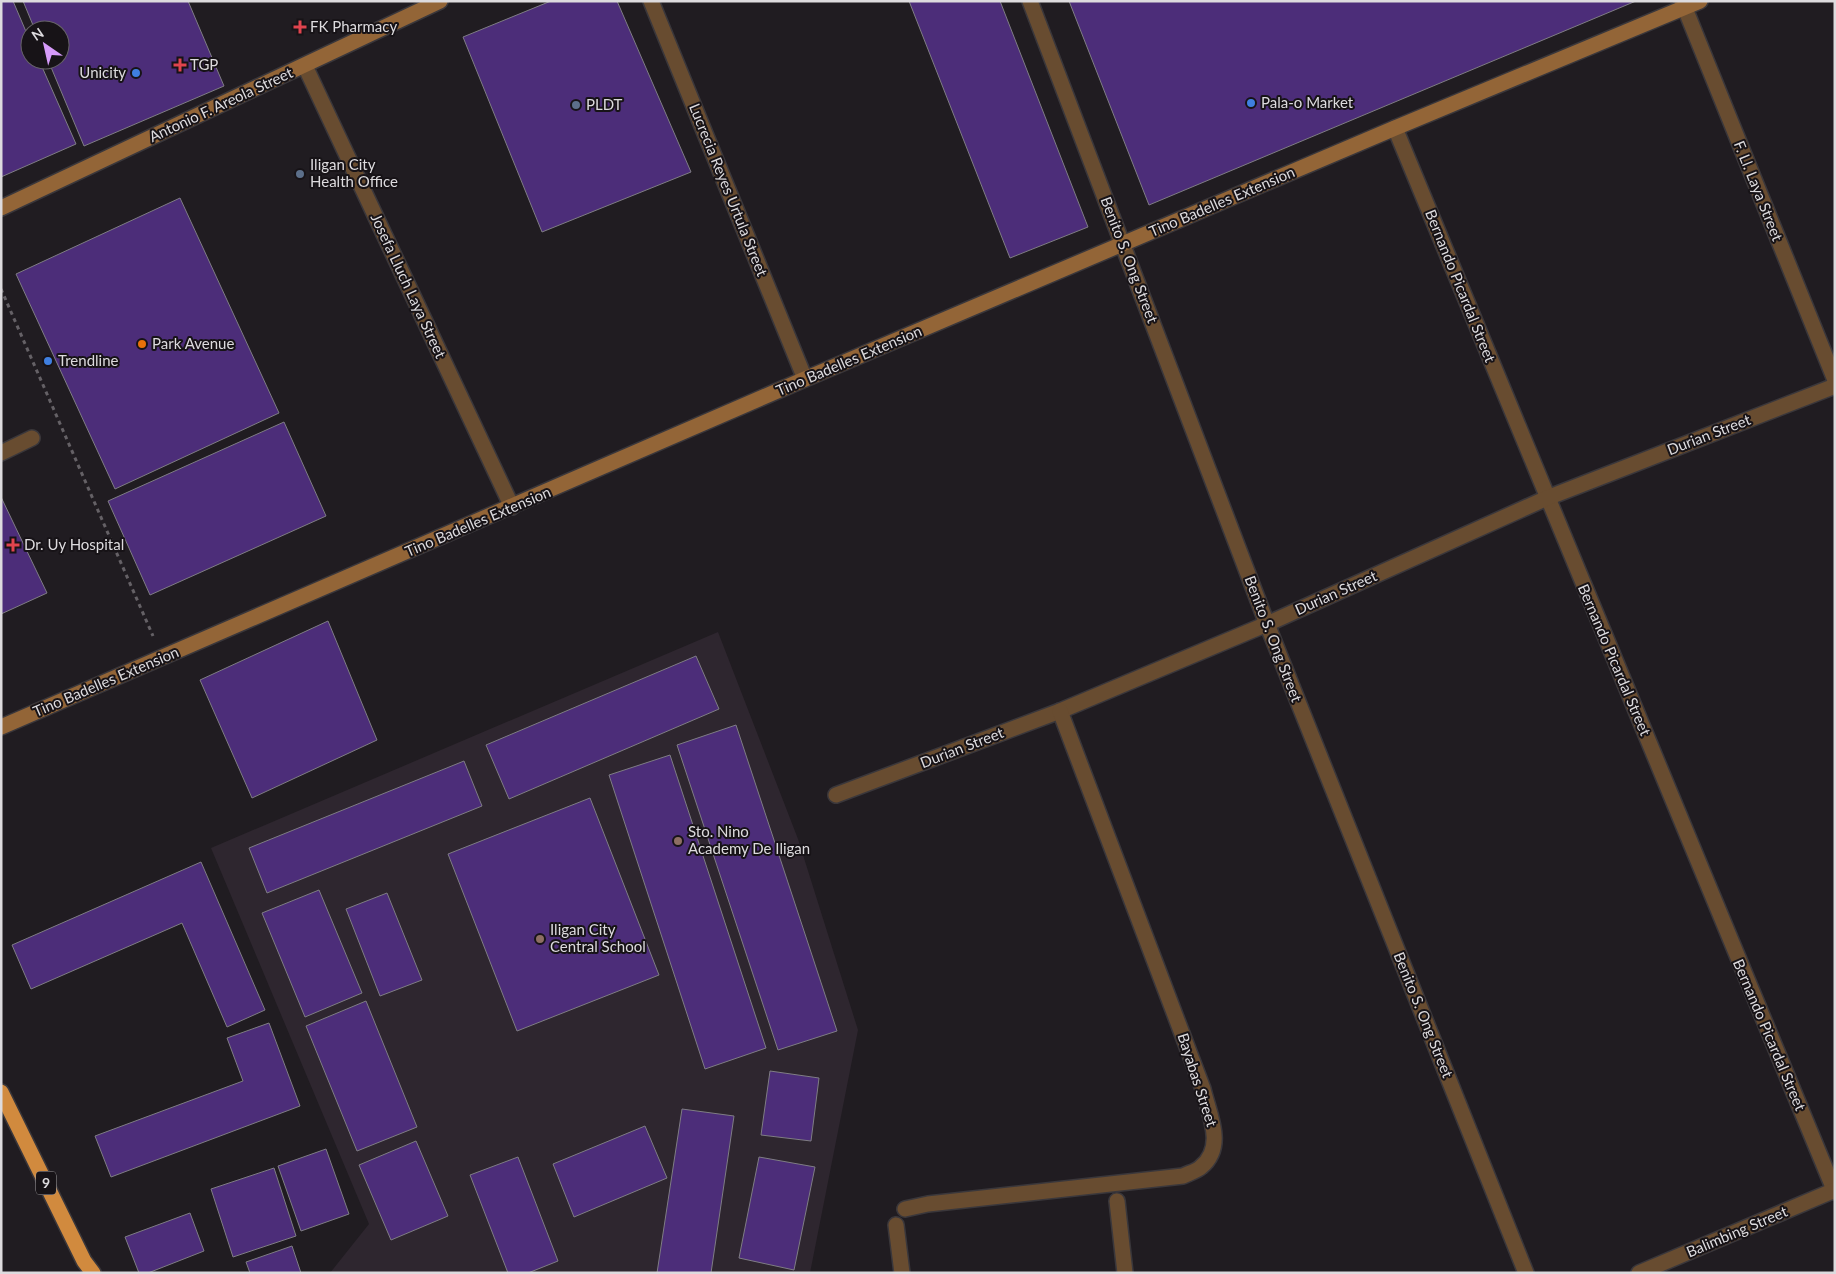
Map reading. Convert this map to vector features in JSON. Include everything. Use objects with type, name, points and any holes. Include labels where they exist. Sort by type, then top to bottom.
[{"type":"highway","name":"9","points":[[1,1092],[84,1261],[92,1273]]},
{"type":"street","name":"Antonio F. Areola Street","points":[[1,208],[440,1]]},
{"type":"street","name":"Lucrecia Reyes Urtula Street","points":[[651,1],[805,379]]},
{"type":"street","name":"Benito S. Ong Street","points":[[1030,1],[1267,624],[1526,1273]]},
{"type":"street","name":"Tino Badelles Extension","points":[[1,727],[805,379],[1683,4],[1700,1]]},
{"type":"street","name":"F. Ll. Laya Street","points":[[1683,4],[1835,380]]},
{"type":"street","name":"Josefa Lluch Laya Street","points":[[305,66],[512,507]]},
{"type":"street","name":"Bernando Picardal Street","points":[[1394,128],[1835,1191]]},
{"type":"street","name":"Durian Street","points":[[836,795],[1060,711],[1267,624],[1547,498],[1835,386]]},
{"type":"street","points":[[1,453],[32,438]]},
{"type":"street","name":"Bayabas Street","points":[[905,1209],[928,1204],[1183,1176],[1201,1168],[1213,1153],[1216,1140],[1203,1089],[1060,711]]},
{"type":"street","name":"Balimbing Street","points":[[1639,1273],[1835,1191]]},
{"type":"street","points":[[1117,1201],[1125,1273]]},
{"type":"street","points":[[896,1225],[902,1273]]},
{"type":"path","points":[[1,289],[162,657]]},
{"type":"shaded area","name":"Iligan City Central School","points":[[718,632],[798,839],[858,1030],[810,1273],[330,1273],[369,1224],[211,848]]},
{"type":"building","points":[[1,1],[13,1],[21,20],[20,70],[43,70],[76,144],[1,177]]},
{"type":"building","name":"Unicity","points":[[23,1],[188,1],[224,86],[84,146],[52,70],[70,70],[70,20],[31,20]]},
{"type":"building","name":"PLDT","points":[[551,1],[617,1],[691,172],[542,232],[463,37]]},
{"type":"building","points":[[909,1],[1000,1],[1088,227],[1010,258]]},
{"type":"building","name":"Pala-o Market","points":[[1069,1],[1636,1],[1149,205]]},
{"type":"building","points":[[180,198],[279,413],[115,489],[16,274]]},
{"type":"building","points":[[284,422],[326,516],[150,595],[108,501]]},
{"type":"building","name":"Dr. Uy Hospital","points":[[1,497],[47,593],[1,614]]},
{"type":"building","points":[[328,621],[377,740],[252,798],[200,680]]},
{"type":"building","points":[[696,656],[719,709],[509,799],[486,745]]},
{"type":"building","points":[[736,725],[837,1031],[778,1050],[677,745]]},
{"type":"building","points":[[670,755],[766,1048],[705,1069],[609,775]]},
{"type":"building","points":[[464,761],[482,806],[267,893],[249,848]]},
{"type":"building","points":[[590,798],[659,975],[517,1031],[448,854]]},
{"type":"building","points":[[201,862],[265,1010],[227,1027],[182,923],[31,989],[12,945]]},
{"type":"building","points":[[319,890],[362,993],[305,1017],[262,913]]},
{"type":"building","points":[[387,893],[422,980],[380,996],[346,909]]},
{"type":"building","points":[[366,1001],[417,1127],[357,1151],[306,1026]]},
{"type":"building","points":[[269,1023],[300,1106],[111,1177],[95,1136],[243,1081],[227,1038]]},
{"type":"building","points":[[770,1071],[819,1078],[811,1141],[761,1135]]},
{"type":"building","points":[[682,1109],[734,1116],[711,1273],[657,1273]]},
{"type":"building","points":[[645,1126],[667,1178],[574,1217],[553,1164]]},
{"type":"building","points":[[416,1141],[448,1216],[391,1240],[359,1165]]},
{"type":"building","points":[[326,1149],[349,1214],[301,1231],[278,1166]]},
{"type":"building","points":[[518,1157],[558,1261],[528,1273],[508,1273],[470,1175]]},
{"type":"building","points":[[759,1157],[815,1167],[794,1270],[739,1258]]},
{"type":"building","points":[[274,1168],[296,1236],[233,1257],[211,1189]]},
{"type":"building","points":[[190,1213],[204,1251],[148,1273],[139,1273],[125,1237]]},
{"type":"building","points":[[292,1246],[301,1273],[250,1273],[246,1262]]},
{"type":"place","name":"FK Pharmacy","points":[[300,27]]},
{"type":"place","name":"TGP","points":[[180,65]]},
{"type":"place","name":"Unicity","points":[[136,73]]},
{"type":"place","name":"Pala-o Market","points":[[1251,103]]},
{"type":"place","name":"PLDT","points":[[576,105]]},
{"type":"place","name":"Iligan City Health Office","points":[[300,174]]},
{"type":"place","name":"Park Avenue","points":[[142,344]]},
{"type":"place","name":"Trendline","points":[[48,361]]},
{"type":"place","name":"Dr. Uy Hospital","points":[[13,545]]},
{"type":"place","name":"Sto. Nino Academy De Iligan","points":[[678,841]]},
{"type":"place","name":"Iligan City Central School","points":[[540,939]]}]
